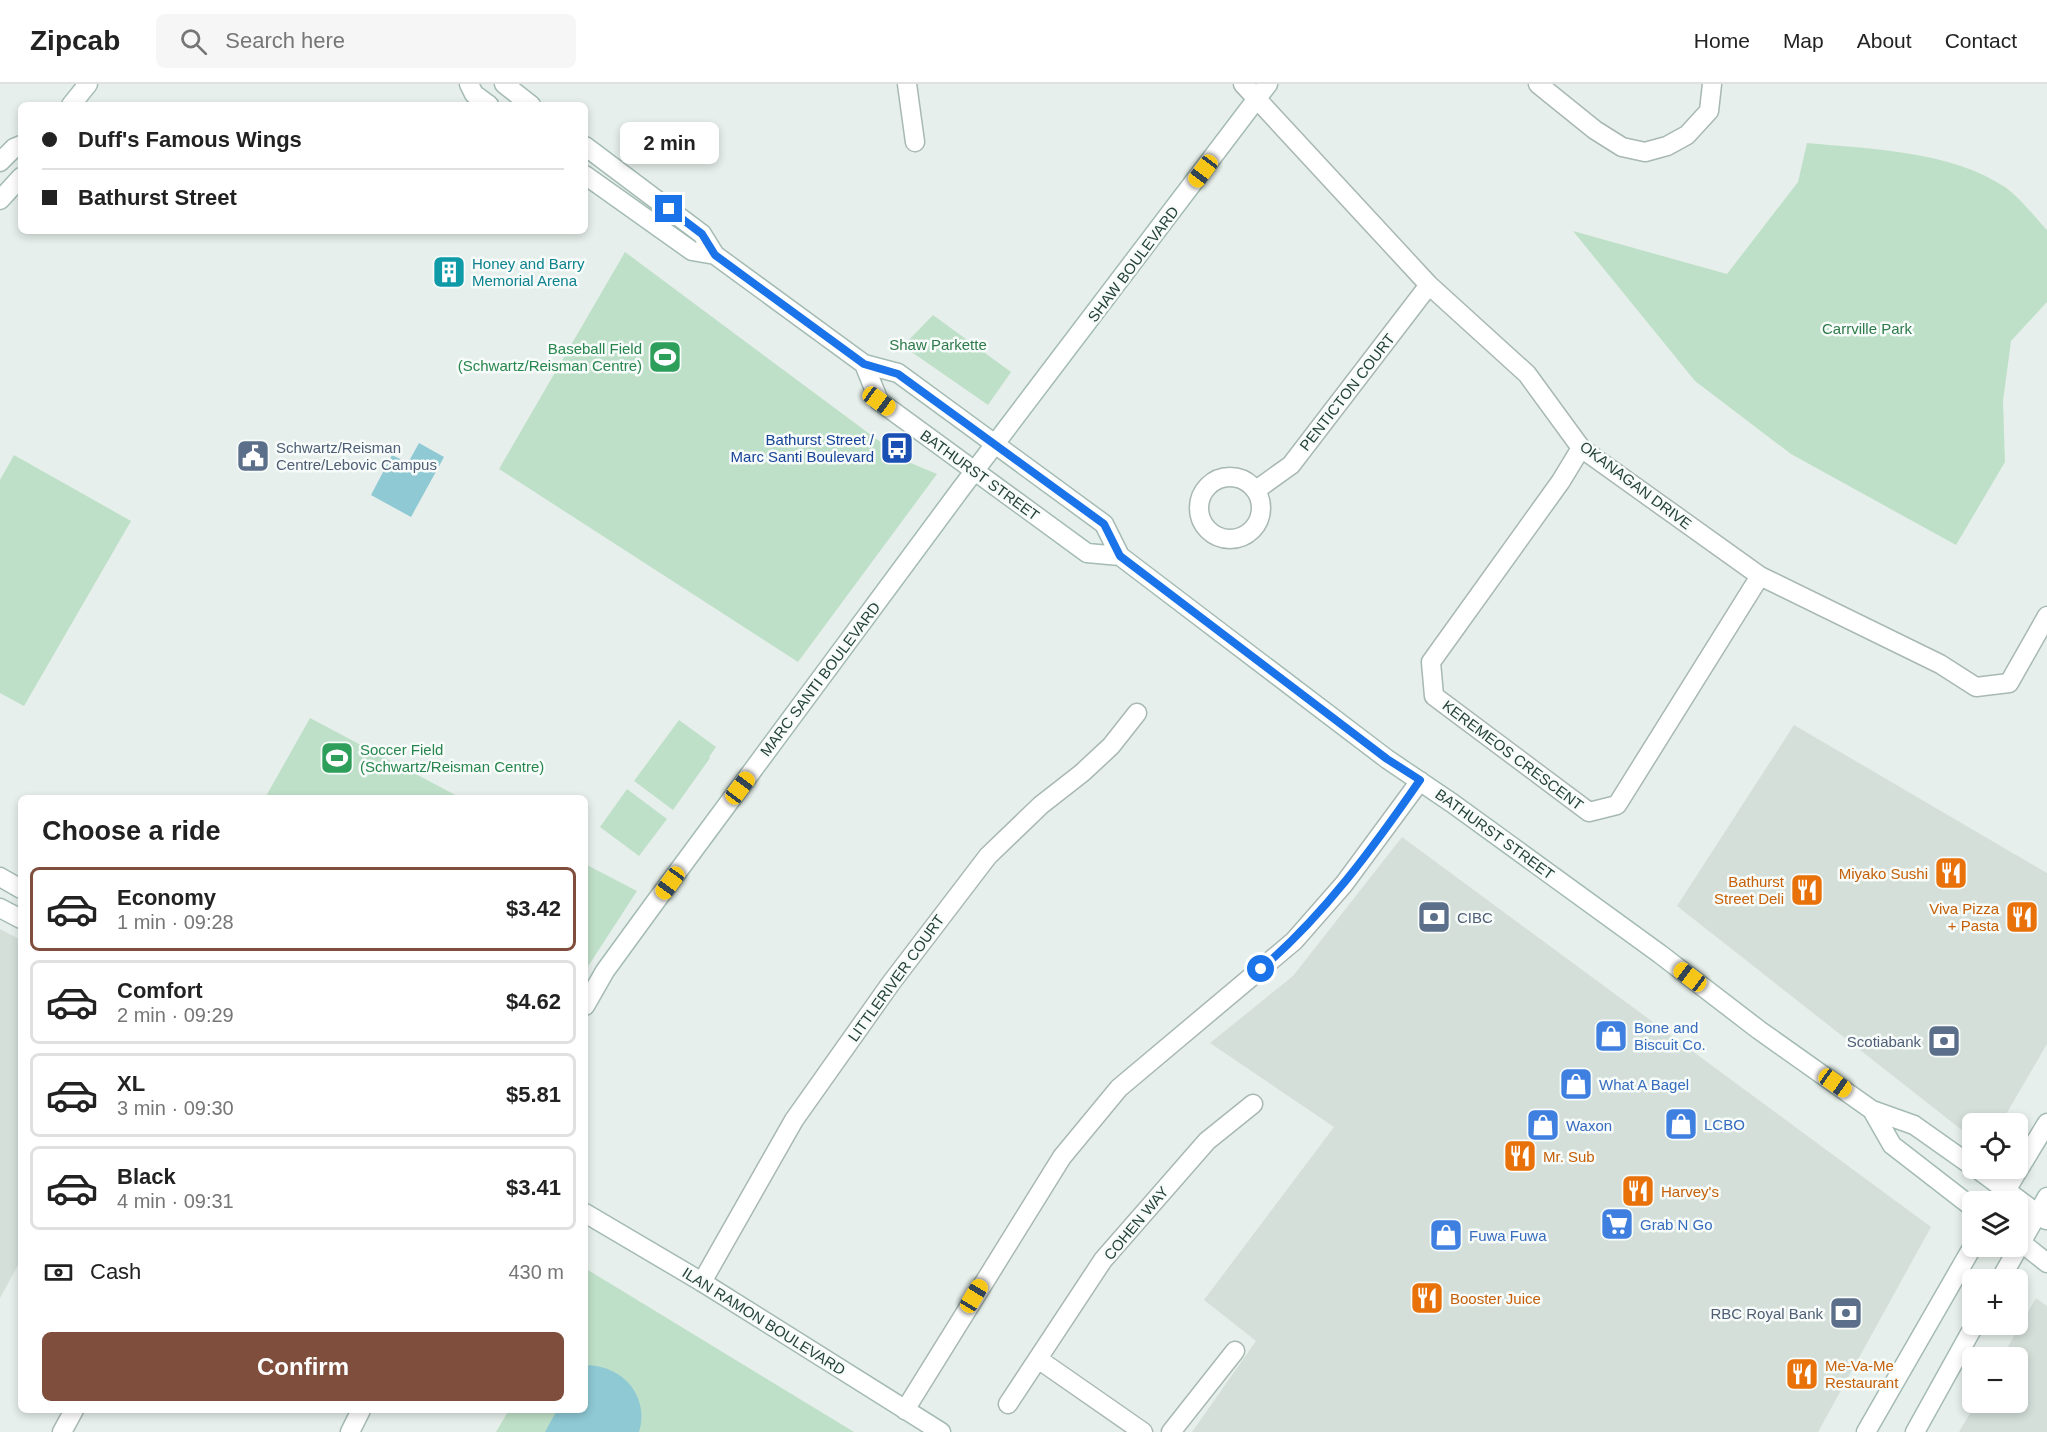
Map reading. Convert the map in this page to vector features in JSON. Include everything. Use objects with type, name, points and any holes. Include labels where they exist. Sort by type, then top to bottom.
[{"type":"street","points":[[73,102],[88,84]]},
{"type":"street","points":[[469,84],[474,94],[485,102]]},
{"type":"street","points":[[504,84],[527,102]]},
{"type":"street","points":[[907,84],[915,142]]},
{"type":"street","name":"OKANAGAN DRIVE","points":[[1243,84],[1263,91],[1429,285],[1527,374],[1581,448],[1760,576],[1940,664],[1976,687],[2009,683],[2047,616]]},
{"type":"street","points":[[1538,84],[1595,130],[1622,147],[1645,152],[1667,146],[1687,135],[1709,111],[1712,84]]},
{"type":"street","name":"SHAW BOULEVARD","points":[[975,472],[1263,91]]},
{"type":"street","points":[[0,162],[18,146]]},
{"type":"street","name":"BATHURST STREET","points":[[588,148],[702,234],[715,255],[864,364],[898,374],[1104,524],[1120,556],[1387,759],[1420,780],[1872,1110],[1914,1125],[1962,1159]]},
{"type":"street","name":"BATHURST STREET","points":[[588,176],[692,251],[715,255]]},
{"type":"street","points":[[0,200],[18,180]]},
{"type":"street","name":"PENTICTON COURT","points":[[1256,490],[1291,465],[1429,285]]},
{"type":"street","name":"BATHURST STREET","points":[[864,364],[879,401],[1087,553],[1120,556]]},
{"type":"street","name":"KEREMEOS CRESCENT","points":[[1581,448],[1562,481],[1431,662],[1434,696],[1589,812],[1617,806],[1760,576]]},
{"type":"street","name":"MARC SANTI BOULEVARD","points":[[588,1001],[605,970],[975,472]]},
{"type":"street","name":"LITTLERIVER COURT","points":[[702,1282],[794,1120],[891,983],[988,856],[1041,805],[1082,773],[1111,746],[1137,713]]},
{"type":"street","points":[[905,1410],[1062,1156],[1119,1088],[1294,941],[1344,884],[1420,780]]},
{"type":"street","points":[[0,877],[18,887]]},
{"type":"street","points":[[0,908],[18,917]]},
{"type":"street","name":"COHEN WAY","points":[[1008,1404],[1103,1260],[1207,1141],[1253,1104]]},
{"type":"street","name":"BATHURST STREET","points":[[1872,1110],[1892,1145],[1962,1199]]},
{"type":"street","points":[[2005,1191],[2047,1123]]},
{"type":"street","name":"BATHURST STREET","points":[[1986,1179],[1997,1191]]},
{"type":"street","points":[[2028,1232],[2042,1218],[2047,1197]]},
{"type":"street","name":"BATHURST STREET","points":[[2028,1210],[2042,1218]]},
{"type":"street","name":"ILAN RAMON BOULEVARD","points":[[588,1215],[702,1282],[941,1432]]},
{"type":"street","points":[[2028,1248],[2047,1263]]},
{"type":"street","points":[[1866,1432],[1967,1257]]},
{"type":"street","points":[[1915,1432],[1969,1335]]},
{"type":"street","points":[[1171,1432],[1234,1351]]},
{"type":"street","points":[[1038,1359],[1143,1432]]},
{"type":"street","points":[[62,1432],[72,1413]]},
{"type":"street","points":[[350,1432],[360,1413]]},
{"type":"shaded area","points":[[1794,725],[2047,873],[2047,1044],[2007,1113],[1962,1113],[1962,1130],[1677,906]]},
{"type":"shaded area","points":[[1402,837],[1931,1227],[1818,1432],[1192,1432],[1256,1341],[1204,1300],[1334,1127],[1210,1043],[1293,976]]},
{"type":"shaded area","points":[[0,929],[18,938],[18,1265],[0,1298]]},
{"type":"shaded area","points":[[2036,1298],[2047,1306],[2047,1432],[1959,1432],[1970,1413],[2028,1413],[2028,1347],[2008,1347],[2015,1335],[2028,1335],[2028,1312]]},
{"type":"green space","name":"Carrville Park","points":[[1807,143],[1883,150],[1960,166],[1984,175],[2005,187],[2047,230],[2047,302],[2011,341],[2003,401],[2005,462],[1956,545],[1791,454],[1695,381],[1573,231],[1727,274],[1798,182]]},
{"type":"green space","name":"Baseball Field (Schwartz/Reisman Centre)","points":[[625,252],[906,461],[937,474],[798,662],[499,469]]},
{"type":"green space","name":"Shaw Parkette","points":[[933,315],[1011,372],[988,405],[903,346]]},
{"type":"green space","points":[[14,455],[131,521],[24,706],[0,693],[0,480]]},
{"type":"green space","name":"Soccer Field (Schwartz/Reisman Centre)","points":[[310,718],[455,795],[267,795]]},
{"type":"green space","points":[[679,720],[716,747],[673,810],[634,781]]},
{"type":"green space","points":[[627,789],[667,819],[639,856],[600,827]]},
{"type":"green space","points":[[588,866],[637,891],[588,966]]},
{"type":"green space","points":[[588,1270],[854,1432],[496,1432],[507,1413],[588,1413]]},
{"type":"water","points":[[419,443],[444,457],[411,517],[371,495],[392,455],[408,463]]},
{"type":"water","points":[[588,1365],[611,1370],[621,1376],[637,1395],[641,1418],[639,1432],[545,1432],[555,1413],[588,1413]]},
{"type":"place","name":"Honey and Barry Memorial Arena","points":[[449,272]]},
{"type":"place","name":"Baseball Field (Schwartz/Reisman Centre)","points":[[665,357]]},
{"type":"place","name":"Bathurst Street / Marc Santi Boulevard","points":[[897,448]]},
{"type":"place","name":"Schwartz/Reisman Centre/Lebovic Campus","points":[[253,456]]},
{"type":"place","name":"Soccer Field (Schwartz/Reisman Centre)","points":[[337,758]]},
{"type":"place","name":"Miyako Sushi","points":[[1951,873]]},
{"type":"place","name":"Bathurst Street Deli","points":[[1807,890]]},
{"type":"place","name":"CIBC","points":[[1434,917]]},
{"type":"place","name":"Viva Pizza + Pasta","points":[[2022,917]]},
{"type":"place","name":"Bone and Biscuit Co.","points":[[1611,1036]]},
{"type":"place","name":"Scotiabank","points":[[1944,1041]]},
{"type":"place","name":"What A Bagel","points":[[1576,1084]]},
{"type":"place","name":"LCBO","points":[[1681,1124]]},
{"type":"place","name":"Waxon","points":[[1543,1125]]},
{"type":"place","name":"Mr. Sub","points":[[1520,1156]]},
{"type":"place","name":"Harvey's","points":[[1638,1191]]},
{"type":"place","name":"Grab N Go","points":[[1617,1224]]},
{"type":"place","name":"Fuwa Fuwa","points":[[1446,1235]]},
{"type":"place","name":"Booster Juice","points":[[1427,1298]]},
{"type":"place","name":"RBC Royal Bank","points":[[1846,1313]]},
{"type":"place","name":"Me-Va-Me Restaurant","points":[[1802,1374]]},
{"type":"route","points":[[669,209],[702,234],[715,255],[864,364],[898,374],[1104,524],[1120,556],[1387,759],[1420,780],[1344,884],[1294,941],[1261,969]]}]
